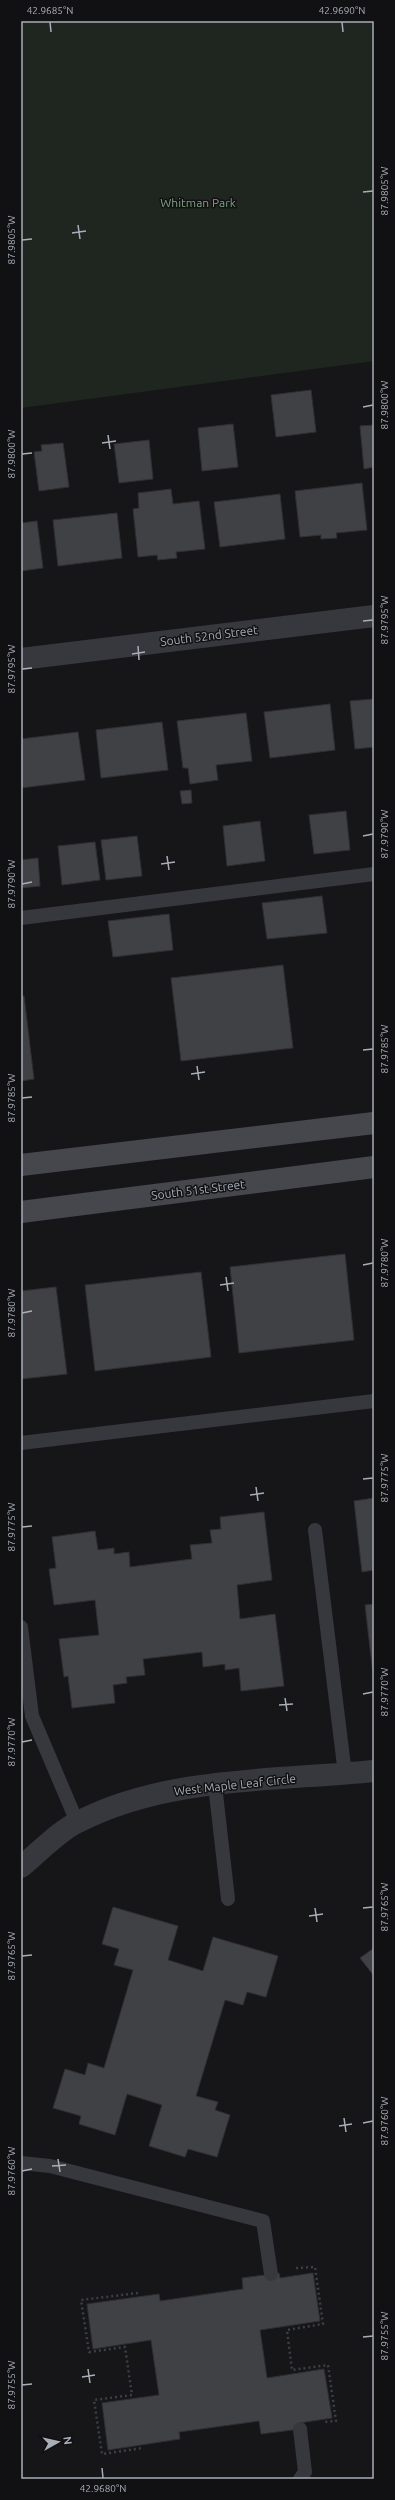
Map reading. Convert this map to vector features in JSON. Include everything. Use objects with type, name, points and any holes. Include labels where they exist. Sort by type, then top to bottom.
[{"type":"street","name":"South 52nd Street","points":[[21,659],[374,616]]},
{"type":"street","points":[[21,1165],[374,1123]]},
{"type":"street","name":"South 51st Street","points":[[21,1212],[374,1167]]},
{"type":"street","name":"West Maple Leaf Circle","points":[[21,1867],[77,1822],[132,1801],[177,1789],[374,1771]]},
{"type":"lane","points":[[21,918],[374,874]]},
{"type":"lane","points":[[21,1443],[374,1401]]},
{"type":"lane","points":[[315,1530],[345,1774]]},
{"type":"lane","points":[[21,1627],[32,1716],[77,1822]]},
{"type":"lane","points":[[215,1785],[228,1898]]},
{"type":"lane","points":[[21,2163],[50,2166],[263,2221],[270,2272]]},
{"type":"lane","points":[[300,2429],[305,2472],[300,2479]]},
{"type":"path","points":[[270,2272],[314,2267],[323,2324],[287,2330],[292,2370],[328,2365],[336,2420],[300,2429]]},
{"type":"path","points":[[138,2292],[82,2300],[89,2352],[125,2347],[132,2395],[94,2400],[102,2454],[143,2448]]},
{"type":"green space","name":"Whitman Park","points":[[21,21],[374,21],[374,361],[21,408]]},
{"type":"building","points":[[311,390],[316,432],[276,437],[271,395]]},
{"type":"building","points":[[233,424],[238,467],[202,471],[198,428]]},
{"type":"building","points":[[374,425],[374,467],[364,469],[360,426]]},
{"type":"building","points":[[149,440],[153,479],[119,483],[114,444]]},
{"type":"building","points":[[63,443],[69,487],[39,491],[34,452],[42,451],[41,445]]},
{"type":"building","points":[[362,483],[367,530],[336,533],[337,538],[321,539],[321,535],[300,537],[295,491]]},
{"type":"building","points":[[171,489],[173,504],[199,501],[205,549],[176,552],[177,558],[158,560],[157,555],[138,557],[133,509],[139,508],[138,493]]},
{"type":"building","points":[[280,494],[285,539],[220,547],[214,502]]},
{"type":"building","points":[[117,513],[122,558],[58,566],[53,520]]},
{"type":"building","points":[[37,521],[43,568],[21,571],[21,523]]},
{"type":"building","points":[[374,699],[374,747],[355,749],[350,701]]},
{"type":"building","points":[[330,704],[335,750],[270,758],[264,712]]},
{"type":"building","points":[[246,713],[252,761],[216,765],[218,780],[190,784],[188,768],[183,768],[177,721]]},
{"type":"building","points":[[162,722],[168,770],[101,778],[96,730]]},
{"type":"building","points":[[78,732],[85,780],[21,788],[21,739]]},
{"type":"building","points":[[191,790],[192,803],[182,804],[180,791]]},
{"type":"building","points":[[346,811],[350,850],[314,854],[309,815]]},
{"type":"building","points":[[260,821],[265,861],[227,866],[223,826]]},
{"type":"building","points":[[137,836],[142,876],[106,880],[101,840]]},
{"type":"building","points":[[95,842],[100,880],[62,885],[58,846]]},
{"type":"building","points":[[38,858],[40,886],[21,888],[21,860]]},
{"type":"building","points":[[322,896],[327,933],[267,939],[262,903]]},
{"type":"building","points":[[169,914],[173,950],[113,957],[108,921]]},
{"type":"building","points":[[283,965],[293,1048],[181,1061],[171,978]]},
{"type":"building","points":[[21,996],[24,996],[34,1079],[21,1081]]},
{"type":"building","points":[[345,1254],[354,1340],[239,1353],[230,1267]]},
{"type":"building","points":[[201,1272],[211,1357],[95,1371],[85,1285]]},
{"type":"building","points":[[56,1287],[67,1374],[21,1379],[21,1291]]},
{"type":"building","points":[[374,1498],[374,1570],[362,1572],[354,1501]]},
{"type":"building","points":[[264,1512],[272,1580],[237,1585],[240,1619],[275,1614],[284,1686],[241,1691],[239,1668],[225,1670],[225,1664],[203,1667],[202,1652],[143,1659],[145,1675],[126,1677],[127,1683],[113,1685],[115,1703],[72,1708],[68,1676],[64,1677],[59,1639],[99,1635],[95,1600],[54,1605],[49,1569],[56,1568],[52,1537],[95,1531],[98,1550],[114,1548],[114,1554],[129,1552],[130,1567],[192,1559],[190,1545],[212,1543],[210,1530],[221,1529],[220,1517]]},
{"type":"building","points":[[374,1604],[374,1674],[373,1674],[365,1605]]},
{"type":"building","points":[[113,1907],[178,1926],[168,1960],[203,1971],[213,1937],[278,1956],[266,1997],[247,1992],[243,2005],[225,2000],[196,2096],[218,2102],[215,2110],[230,2115],[217,2157],[188,2149],[185,2157],[149,2146],[162,2105],[127,2094],[115,2135],[79,2124],[81,2116],[53,2108],[65,2069],[85,2075],[88,2063],[104,2068],[133,1970],[114,1965],[119,1949],[102,1944]]},
{"type":"building","points":[[374,1948],[374,1976],[360,1958]]},
{"type":"building","points":[[279,2273],[280,2278],[313,2273],[320,2321],[260,2330],[267,2378],[324,2369],[332,2418],[299,2423],[300,2429],[261,2434],[259,2421],[179,2432],[180,2439],[108,2450],[102,2403],[159,2395],[151,2340],[93,2349],[87,2304],[159,2294],[160,2301],[243,2289],[242,2278]]}]
